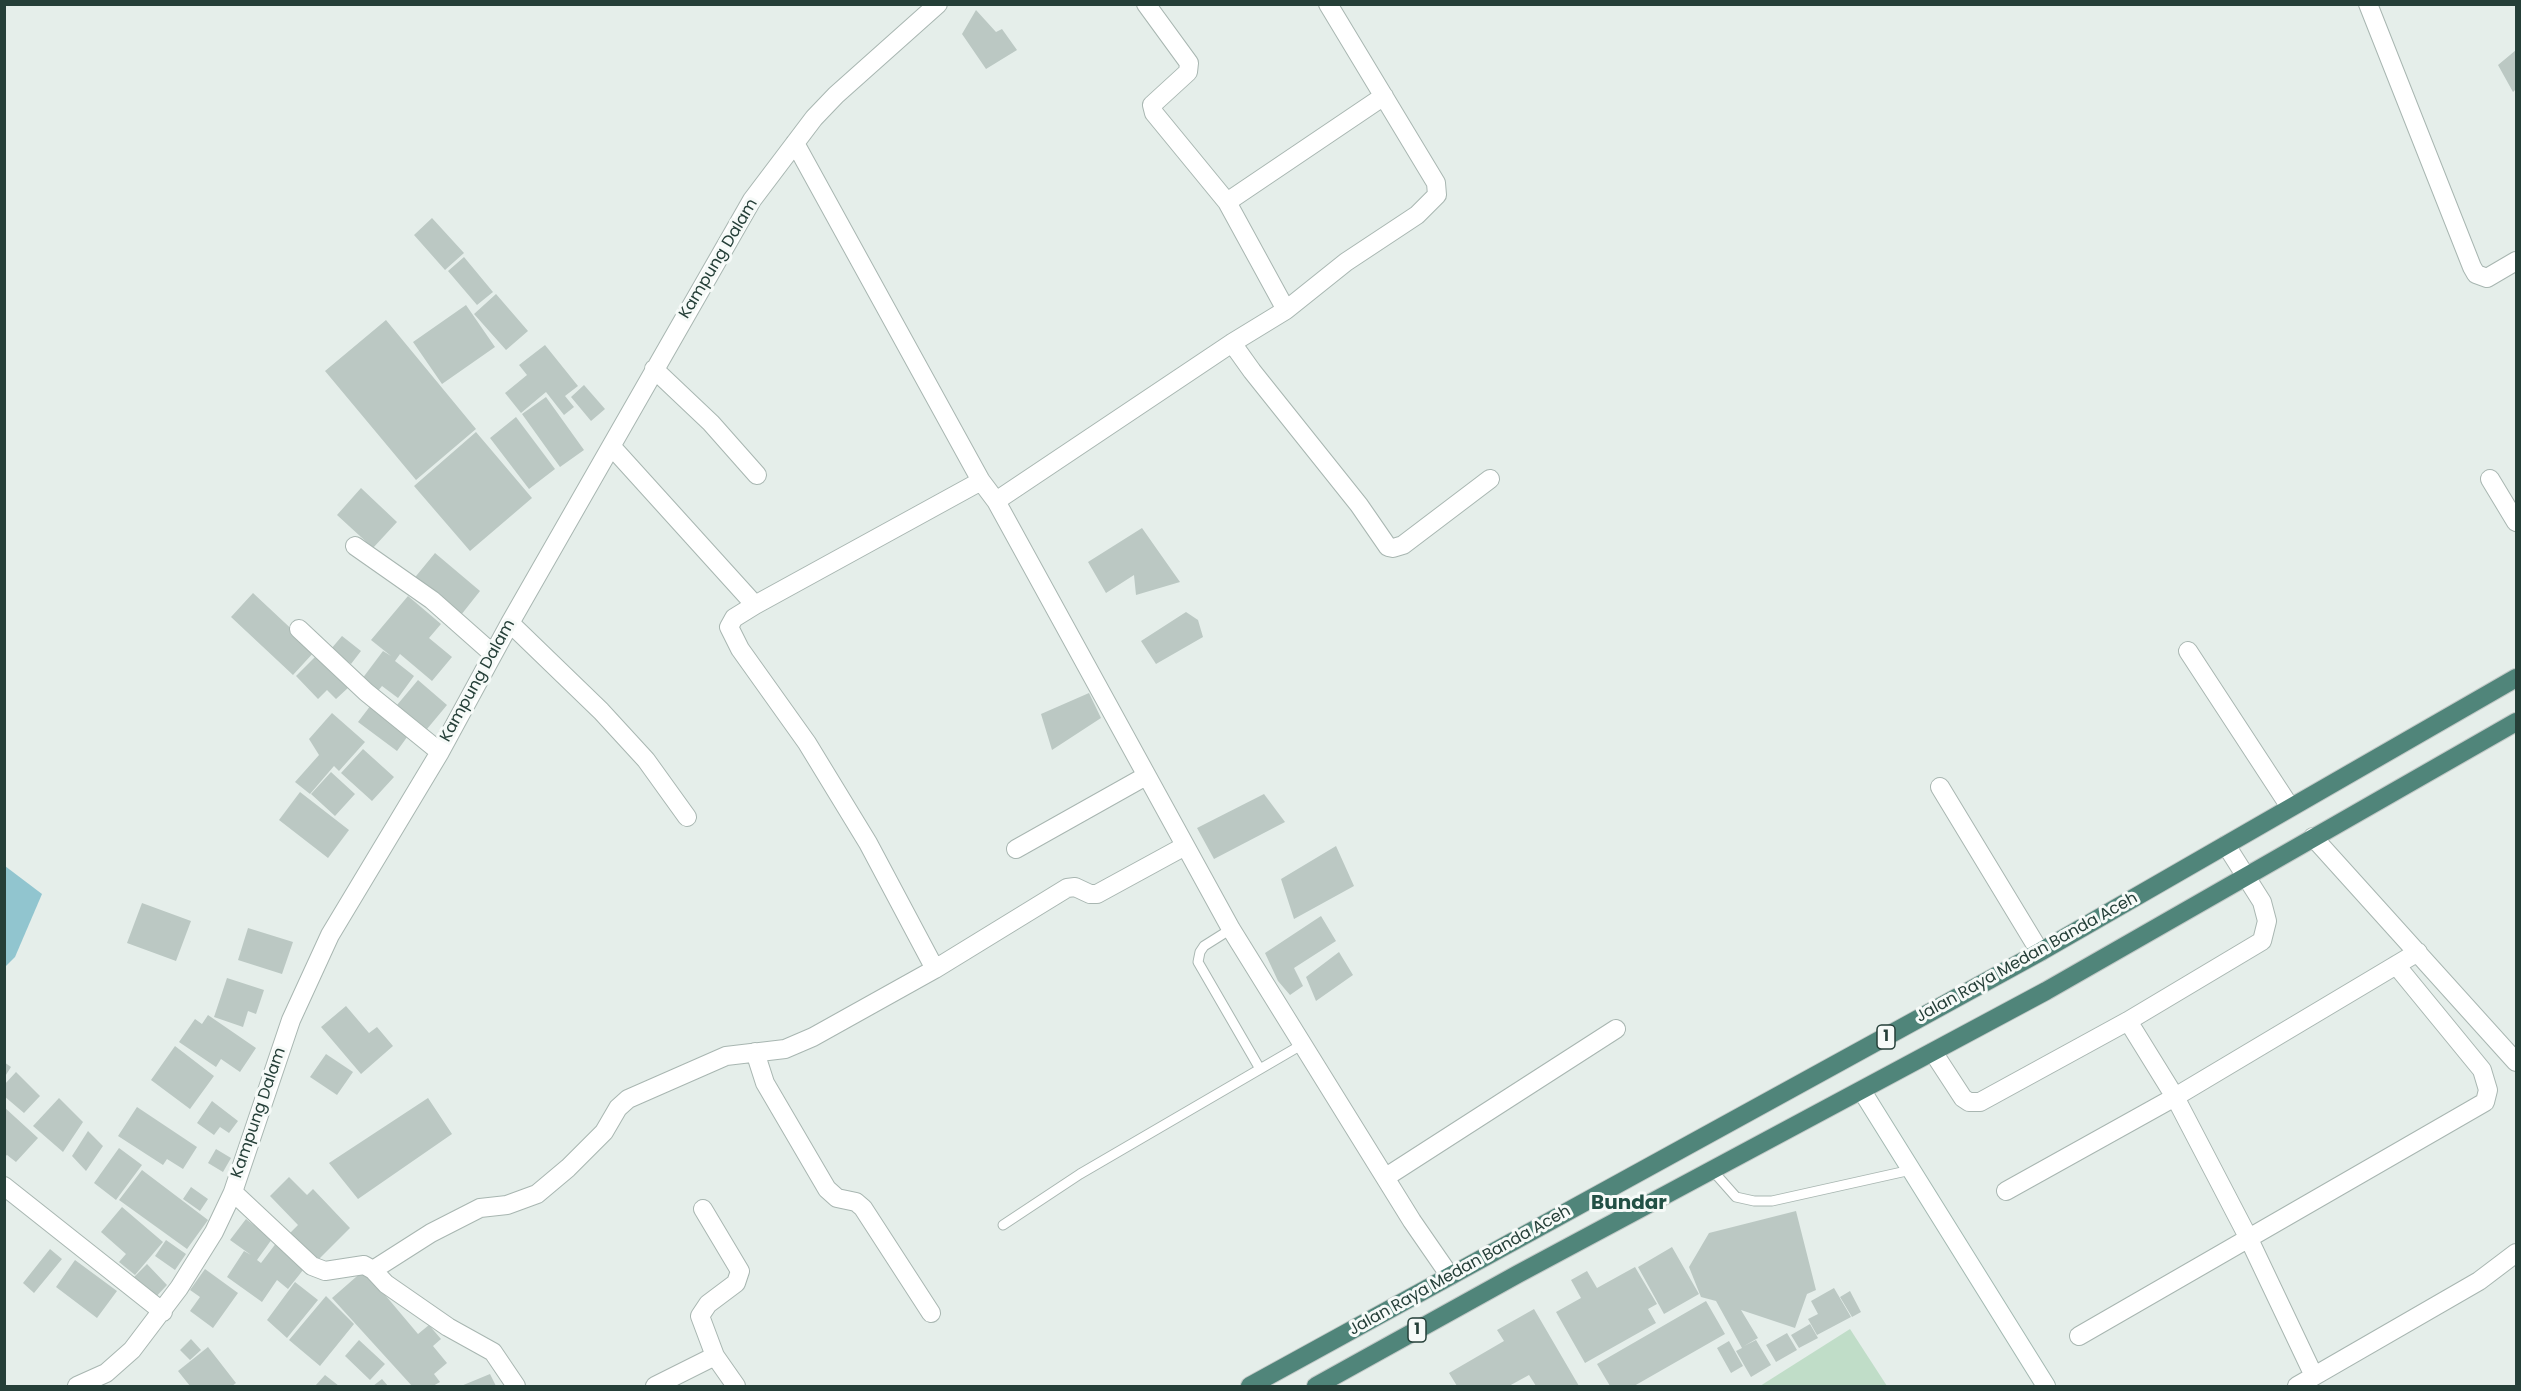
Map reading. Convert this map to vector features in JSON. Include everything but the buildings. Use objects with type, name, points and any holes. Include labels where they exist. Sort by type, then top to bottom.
[{"type":"highway","name":"Jalan Raya Medan Banda Aceh","points":[[1250,1386],[1698,1142],[2040,952],[2517,678]]},
{"type":"highway","name":"Jalan Raya Medan Banda Aceh","points":[[1326,1384],[1518,1274],[2046,991],[2517,722]]},
{"type":"highway","points":[[1698,1142],[1713,1171]]},
{"type":"street","name":"Kampung Dalam","points":[[88,1385],[119,1363],[163,1312],[214,1232],[233,1192],[291,1020],[330,935],[440,752],[510,623],[752,200],[795,143],[836,95],[938,4]]},
{"type":"street","points":[[1146,4],[1189,63],[1188,72],[1152,105],[1154,113],[1227,202],[1286,310]]},
{"type":"street","points":[[996,501],[1232,343],[1286,310],[1346,262],[1417,215],[1437,195],[1436,183],[1328,4]]},
{"type":"street","points":[[2368,4],[2476,274],[2487,278],[2517,261]]},
{"type":"street","points":[[1227,202],[1384,96]]},
{"type":"street","points":[[795,143],[981,481],[996,501],[1231,929],[1433,1253],[1450,1276]]},
{"type":"street","points":[[1232,343],[1359,505],[1388,547],[1393,549],[1403,545],[1490,479]]},
{"type":"street","points":[[654,369],[711,423],[758,475]]},
{"type":"street","points":[[612,447],[755,605]]},
{"type":"street","points":[[2490,479],[2517,522]]},
{"type":"street","points":[[935,969],[868,843],[807,743],[734,639],[729,627],[730,622],[755,605],[981,481]]},
{"type":"street","points":[[355,546],[432,600],[493,654]]},
{"type":"street","points":[[510,623],[601,711],[646,760],[687,818]]},
{"type":"street","points":[[299,629],[366,692],[440,752]]},
{"type":"street","points":[[2188,651],[2290,807]]},
{"type":"street","points":[[1016,849],[1146,776]]},
{"type":"street","points":[[1940,788],[2040,952]]},
{"type":"street","points":[[2313,837],[2517,1062]]},
{"type":"street","points":[[1933,1052],[1963,1098],[1969,1102],[1980,1102],[2128,1021],[2262,941],[2266,931],[2266,911],[2258,894],[2226,845]]},
{"type":"street","points":[[373,1270],[431,1233],[480,1208],[507,1205],[537,1194],[568,1168],[604,1132],[618,1108],[628,1099],[717,1059],[755,1052],[777,1052],[813,1037],[935,969],[1067,888],[1075,887],[1090,894],[1097,894],[1185,846]]},
{"type":"street","points":[[2006,1191],[2175,1097],[2418,952]]},
{"type":"street","points":[[2079,1336],[2485,1102],[2488,1089],[2482,1070],[2396,965]]},
{"type":"street","points":[[2128,1021],[2175,1097],[2248,1237],[2314,1376]]},
{"type":"street","points":[[1386,1178],[1616,1029]]},
{"type":"street","points":[[755,1052],[765,1083],[827,1189],[837,1198],[856,1202],[863,1208],[931,1313]]},
{"type":"street","points":[[1862,1091],[2046,1386]]},
{"type":"street","points":[[4,1186],[163,1312]]},
{"type":"street","points":[[233,1192],[312,1266],[325,1271],[364,1265],[373,1270],[386,1284],[448,1327],[493,1352],[516,1386]]},
{"type":"street","points":[[702,1209],[740,1271],[736,1283],[701,1312],[701,1321],[715,1356],[736,1386]]},
{"type":"street","points":[[2296,1386],[2479,1281],[2517,1253]]},
{"type":"street","points":[[656,1386],[715,1356]]},
{"type":"lane","points":[[1231,929],[1204,946],[1198,962],[1260,1069]]},
{"type":"lane","points":[[1003,1225],[1080,1174],[1303,1044]]},
{"type":"lane","points":[[1713,1171],[1736,1197],[1754,1201],[1772,1201],[1911,1170]]},
{"type":"green space","points":[[1850,1329],[1887,1386],[1760,1386]]},
{"type":"water","points":[[5,866],[42,894],[15,957],[5,967]]},
{"type":"district","name":"Bundar","points":[[1629,1204]]}]
